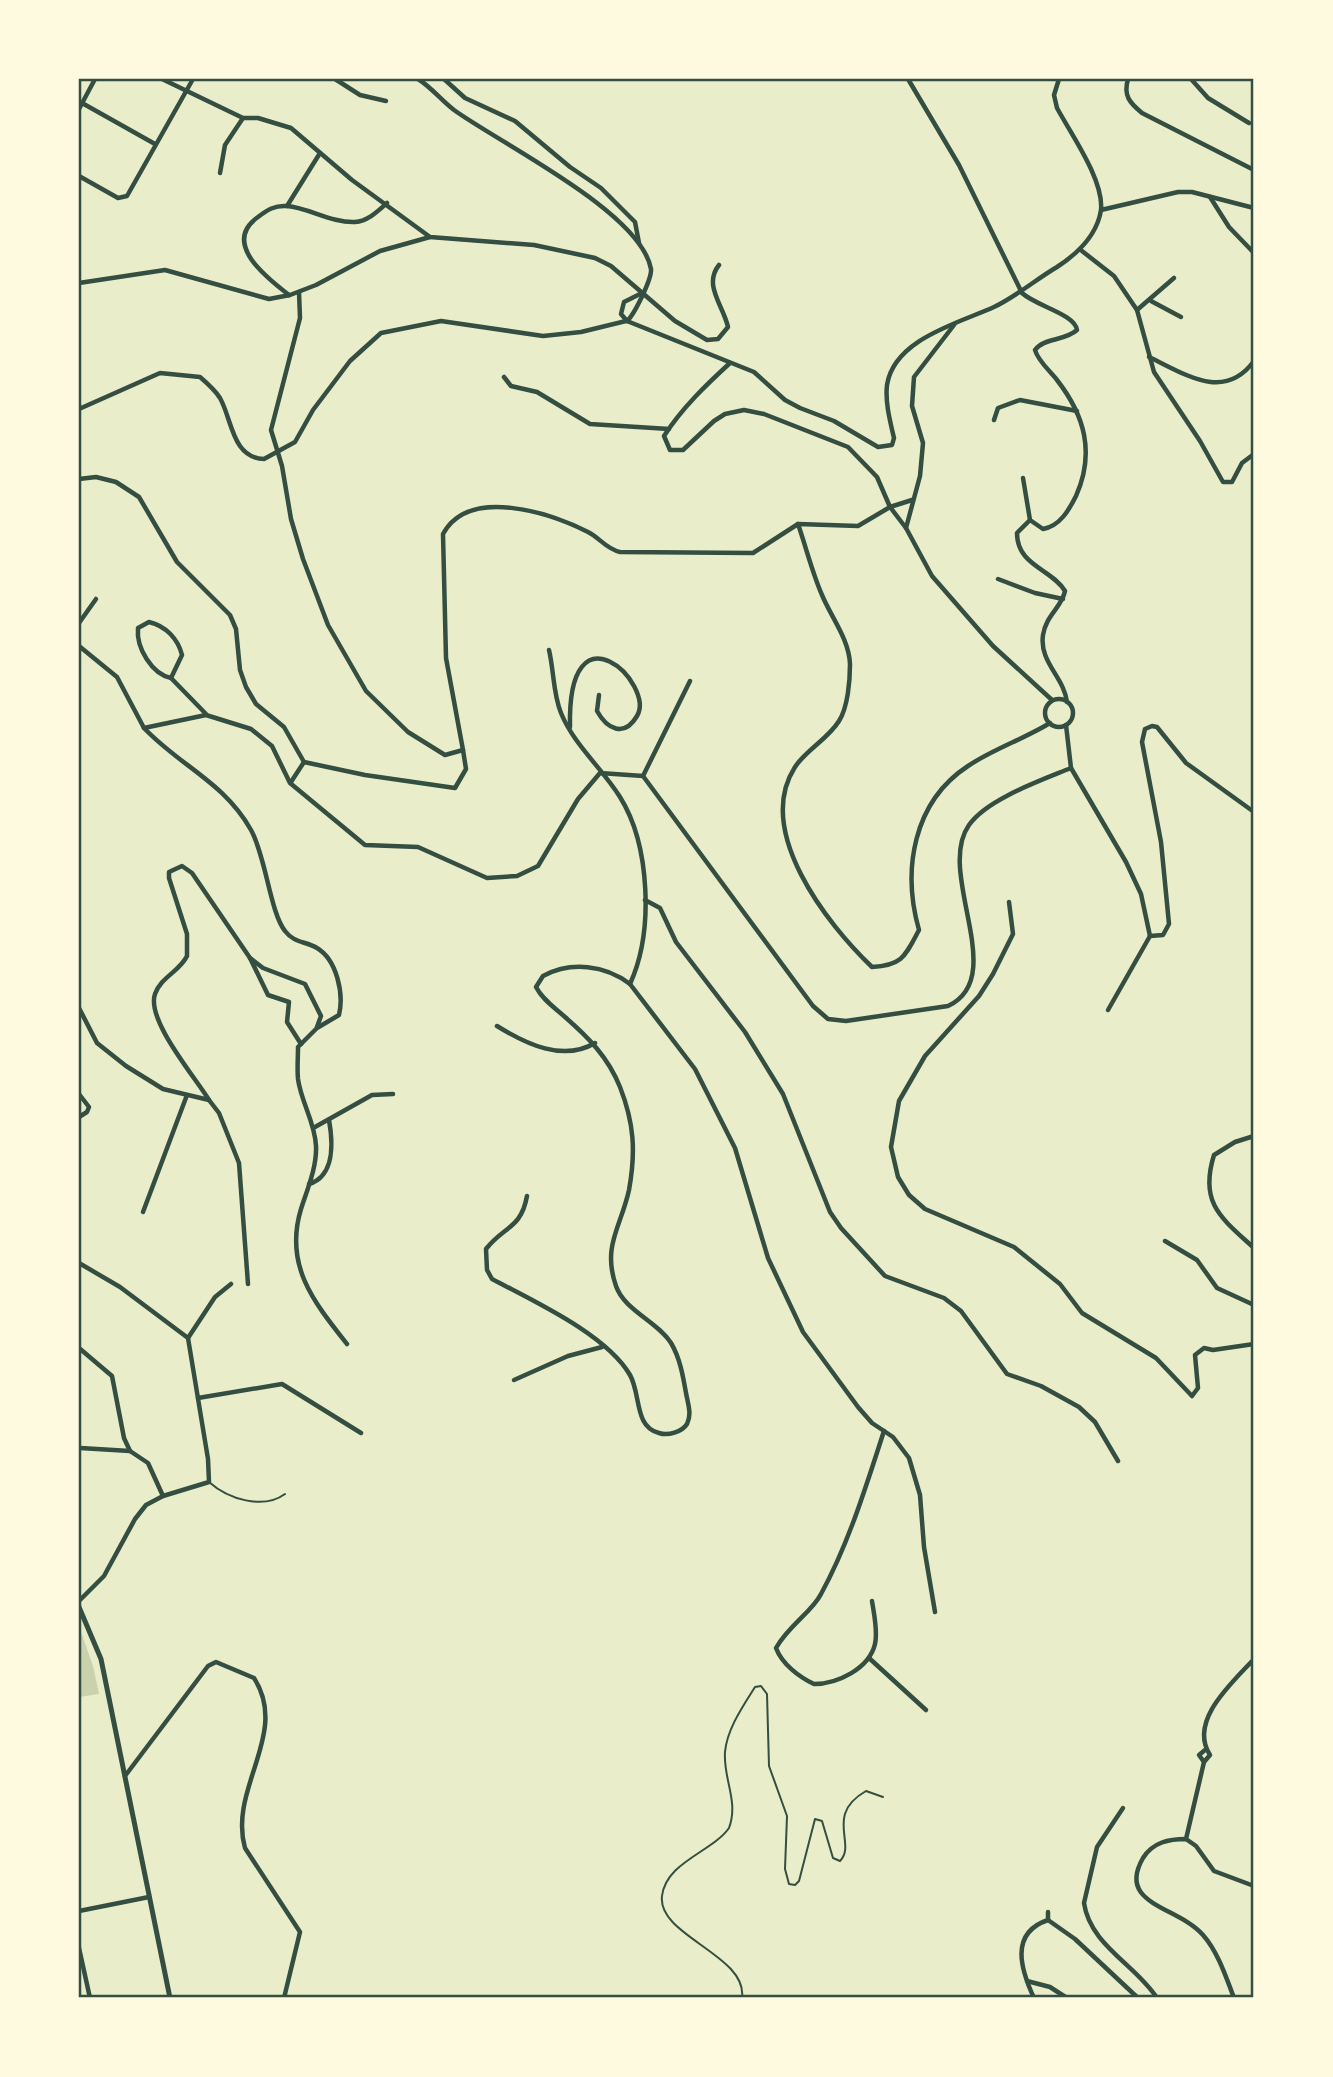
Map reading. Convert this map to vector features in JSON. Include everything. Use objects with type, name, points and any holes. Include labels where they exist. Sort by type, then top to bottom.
[{"type":"street","points":[[79,109],[95,79]]},
{"type":"street","points":[[162,79],[243,118],[258,118],[290,128],[430,237]]},
{"type":"street","points":[[79,176],[122,199],[127,196],[193,79]]},
{"type":"street","points":[[335,79],[360,95],[386,101]]},
{"type":"street","points":[[418,79],[455,110],[597,203],[639,244]]},
{"type":"street","points":[[79,409],[160,373],[184,373],[201,377],[220,399],[229,426],[247,454],[264,459],[295,442],[313,410],[350,361],[381,333],[441,321],[543,336],[581,332],[626,321],[636,309],[651,270],[639,244],[635,222],[601,188],[570,167],[515,121],[464,98],[444,79]]},
{"type":"street","points":[[908,79],[959,165],[1022,293],[1035,304],[1070,317],[1076,324],[1077,330],[1071,335],[1038,345],[1034,350],[1078,411],[1085,435],[1086,468],[1083,479],[1072,503],[1055,525],[1040,528],[1030,520],[1023,478]]},
{"type":"street","points":[[640,294],[624,302],[621,314],[626,321],[754,372],[800,408],[834,421],[885,448],[892,445],[894,438],[888,383],[897,361],[941,326],[955,324],[1022,293],[1082,251],[1101,210],[1097,187],[1057,108],[1055,94],[1059,79]]},
{"type":"street","points":[[1128,79],[1124,90],[1129,102],[1142,113],[1254,170]]},
{"type":"street","points":[[1191,79],[1208,98],[1249,123]]},
{"type":"street","points":[[82,103],[155,144]]},
{"type":"street","points":[[220,173],[225,145],[243,118]]},
{"type":"street","points":[[287,206],[320,153]]},
{"type":"street","points":[[1101,210],[1178,192],[1254,208]]},
{"type":"street","points":[[1210,197],[1228,227],[1254,253]]},
{"type":"street","points":[[290,295],[261,274],[244,246],[245,231],[252,221],[268,209],[287,206],[354,222],[375,214],[387,203]]},
{"type":"street","points":[[79,283],[165,270],[269,299],[299,292],[380,251],[430,237],[568,250],[611,266],[640,294],[699,336],[718,339],[728,327],[711,284],[712,273],[719,265]]},
{"type":"street","points":[[1082,251],[1114,276],[1137,310],[1154,372],[1200,441],[1223,482],[1232,482],[1242,463],[1254,454]]},
{"type":"street","points":[[1137,310],[1151,301],[1174,278]]},
{"type":"street","points":[[299,292],[300,318],[271,430],[278,450],[290,519],[303,559],[328,625],[366,691],[408,732],[445,755],[463,750]]},
{"type":"street","points":[[1151,301],[1181,317]]},
{"type":"street","points":[[906,528],[920,475],[923,443],[911,390],[914,377],[955,324]]},
{"type":"street","points":[[1148,357],[1195,378],[1217,383],[1240,376],[1254,361]]},
{"type":"street","points":[[730,363],[689,403],[664,436],[670,450],[677,452],[725,414],[744,410],[764,414],[848,447],[877,477],[890,507],[906,528],[932,576],[993,646],[1052,700],[1067,702]]},
{"type":"street","points":[[504,377],[511,386],[537,392],[590,425],[669,429]]},
{"type":"street","points":[[993,420],[999,408],[1020,400],[1078,411]]},
{"type":"street","points":[[79,479],[96,477],[116,482],[139,497],[177,562],[230,615],[236,629],[240,670],[246,687],[256,704],[284,727],[304,762],[365,775],[455,788],[466,769],[446,658],[443,534],[450,522],[465,514],[502,505],[578,527],[593,534],[611,550],[620,552],[743,554],[764,547],[798,524],[858,526],[890,507],[912,500]]},
{"type":"street","points":[[1030,520],[1017,533],[1017,542],[1035,568],[1061,585],[1065,591],[1063,599],[1050,614],[1043,650],[1063,687],[1072,713],[1066,724],[1060,727],[1050,723],[1045,711],[1052,700]]},
{"type":"street","points":[[798,524],[821,594],[847,647],[850,664],[847,695],[839,721],[805,754],[786,786],[782,816],[788,852],[797,871],[836,925],[872,967],[893,966],[906,955],[919,930],[911,903],[915,842],[925,815],[944,783],[970,764],[1050,723]]},
{"type":"street","points":[[998,579],[1035,593],[1063,599]]},
{"type":"street","points":[[79,622],[96,599]]},
{"type":"street","points":[[171,678],[182,655],[179,644],[156,624],[142,624],[137,635],[152,667],[160,676],[171,678],[206,715]]},
{"type":"street","points":[[79,646],[117,677],[144,728],[161,746],[218,787],[238,809],[262,856],[284,930],[297,942],[318,948],[332,967],[342,1004],[339,1015],[317,1028],[298,1047],[299,1081],[314,1127],[316,1157],[297,1223],[295,1254],[321,1311],[347,1344]]},
{"type":"street","points":[[550,650],[556,698],[570,732],[620,797],[633,823],[640,850],[645,900],[641,952],[630,984]]},
{"type":"street","points":[[570,732],[573,680],[585,662],[594,657],[604,659],[632,681],[642,701],[640,712],[626,728],[618,730],[609,727],[597,711],[599,695]]},
{"type":"street","points":[[643,776],[690,681]]},
{"type":"street","points":[[144,728],[206,715],[251,729],[272,747],[290,783],[365,845],[418,847],[487,878],[517,876],[538,866],[578,799],[600,773]]},
{"type":"street","points":[[1066,724],[1071,768],[1126,862],[1141,894],[1150,936],[1108,1010]]},
{"type":"street","points":[[1150,936],[1163,935],[1169,924],[1161,842],[1142,742],[1144,730],[1157,727],[1186,763],[1254,811]]},
{"type":"street","points":[[290,783],[304,762]]},
{"type":"street","points":[[961,1015],[961,997],[970,979],[974,951],[959,880],[959,856],[968,827],[975,818],[1010,796],[1071,768]]},
{"type":"street","points":[[600,773],[643,776],[822,1016],[846,1021],[902,1014],[948,1006],[961,997]]},
{"type":"street","points":[[248,1284],[239,1163],[225,1123],[164,1032],[154,1006],[155,993],[187,956],[187,934],[169,878],[169,872],[174,867],[182,866],[192,873],[250,958],[268,995],[289,1002],[287,1022],[301,1044]]},
{"type":"street","points":[[645,900],[660,908],[676,942],[745,1032],[783,1094],[830,1212],[841,1228],[885,1276],[944,1298],[961,1311],[1007,1374],[1041,1385],[1080,1407],[1095,1422],[1118,1461]]},
{"type":"street","points":[[1009,902],[1012,922],[1010,944],[979,996],[913,1072],[899,1101],[891,1147],[892,1163],[903,1188],[925,1209],[1014,1247],[1060,1284],[1082,1313],[1156,1358],[1192,1396],[1198,1388],[1195,1355],[1204,1348],[1213,1350],[1254,1344]]},
{"type":"street","points":[[250,958],[263,968],[305,984],[321,1016],[317,1028]]},
{"type":"street","points":[[527,1196],[524,1212],[517,1224],[486,1250],[487,1270],[492,1279],[566,1319],[602,1347],[630,1375],[642,1420],[648,1428],[660,1434],[675,1433],[685,1427],[690,1416],[681,1367],[670,1341],[617,1291],[611,1274],[609,1253],[628,1191],[635,1134],[619,1084],[595,1044],[539,993],[536,982],[543,976],[570,968],[606,969],[630,984],[695,1069],[735,1148],[768,1258],[803,1332],[858,1407],[900,1443],[915,1473],[935,1612]]},
{"type":"street","points":[[79,1010],[97,1043],[126,1066],[163,1089],[209,1100]]},
{"type":"street","points":[[497,1026],[522,1040],[567,1053],[582,1051],[595,1044]]},
{"type":"street","points":[[79,1094],[89,1107],[79,1116]]},
{"type":"street","points":[[314,1127],[372,1095],[393,1094]]},
{"type":"street","points":[[143,1212],[187,1095]]},
{"type":"street","points":[[309,1184],[318,1181],[326,1172],[333,1146],[329,1120]]},
{"type":"street","points":[[1254,1136],[1235,1142],[1214,1155],[1207,1178],[1211,1204],[1254,1248]]},
{"type":"street","points":[[1165,1241],[1196,1259],[1217,1287],[1254,1305]]},
{"type":"street","points":[[79,1263],[120,1287],[188,1338]]},
{"type":"street","points":[[79,1601],[104,1576],[135,1519],[146,1505],[163,1496],[209,1482],[188,1338],[215,1297],[231,1284]]},
{"type":"street","points":[[514,1380],[568,1356],[602,1347]]},
{"type":"street","points":[[79,1348],[112,1376],[124,1438],[130,1451]]},
{"type":"street","points":[[198,1398],[282,1384],[361,1433]]},
{"type":"street","points":[[872,1601],[875,1640],[869,1658],[839,1680],[814,1684],[797,1674],[776,1648],[786,1631],[821,1594],[861,1501],[884,1431]]},
{"type":"street","points":[[80,1448],[130,1451],[148,1463],[163,1496]]},
{"type":"street","points":[[79,1607],[101,1659],[170,1998]]},
{"type":"street","points":[[869,1658],[926,1710]]},
{"type":"street","points":[[1186,1839],[1204,1762],[1199,1755],[1205,1750],[1204,1726],[1222,1694],[1254,1659]]},
{"type":"street","points":[[125,1777],[208,1666],[216,1662],[254,1678],[265,1700],[267,1727],[244,1797],[241,1835],[244,1848],[300,1932],[284,1998]]},
{"type":"street","points":[[1123,1808],[1094,1855],[1085,1912],[1095,1933],[1142,1979],[1157,1998]]},
{"type":"street","points":[[1234,1998],[1204,1937],[1176,1913],[1143,1898],[1138,1888],[1137,1872],[1147,1852],[1164,1841],[1186,1839],[1196,1846],[1214,1871],[1254,1886]]},
{"type":"street","points":[[79,1911],[149,1897]]},
{"type":"street","points":[[1048,1912],[1048,1920]]},
{"type":"street","points":[[1034,1998],[1026,1980],[1020,1948],[1029,1931],[1048,1920]]},
{"type":"street","points":[[1048,1920],[1075,1939],[1138,1998]]},
{"type":"street","points":[[79,1948],[90,1998]]},
{"type":"street","points":[[1026,1980],[1049,1987],[1068,1998]]},
{"type":"lane","points":[[209,1482],[241,1499],[268,1502],[285,1494]]},
{"type":"lane","points":[[742,1998],[742,1987],[732,1973],[716,1956],[679,1928],[664,1907],[662,1897],[667,1883],[680,1867],[729,1828],[734,1800],[726,1773],[726,1748],[732,1729],[755,1687],[763,1686],[767,1694],[769,1766],[787,1816],[785,1869],[789,1884],[795,1885],[799,1881],[815,1819],[823,1823],[833,1858],[841,1861],[845,1854],[842,1821],[849,1805],[866,1791],[883,1797]]},
{"type":"green space","points":[[79,1626],[93,1666],[99,1694],[79,1697]]}]
